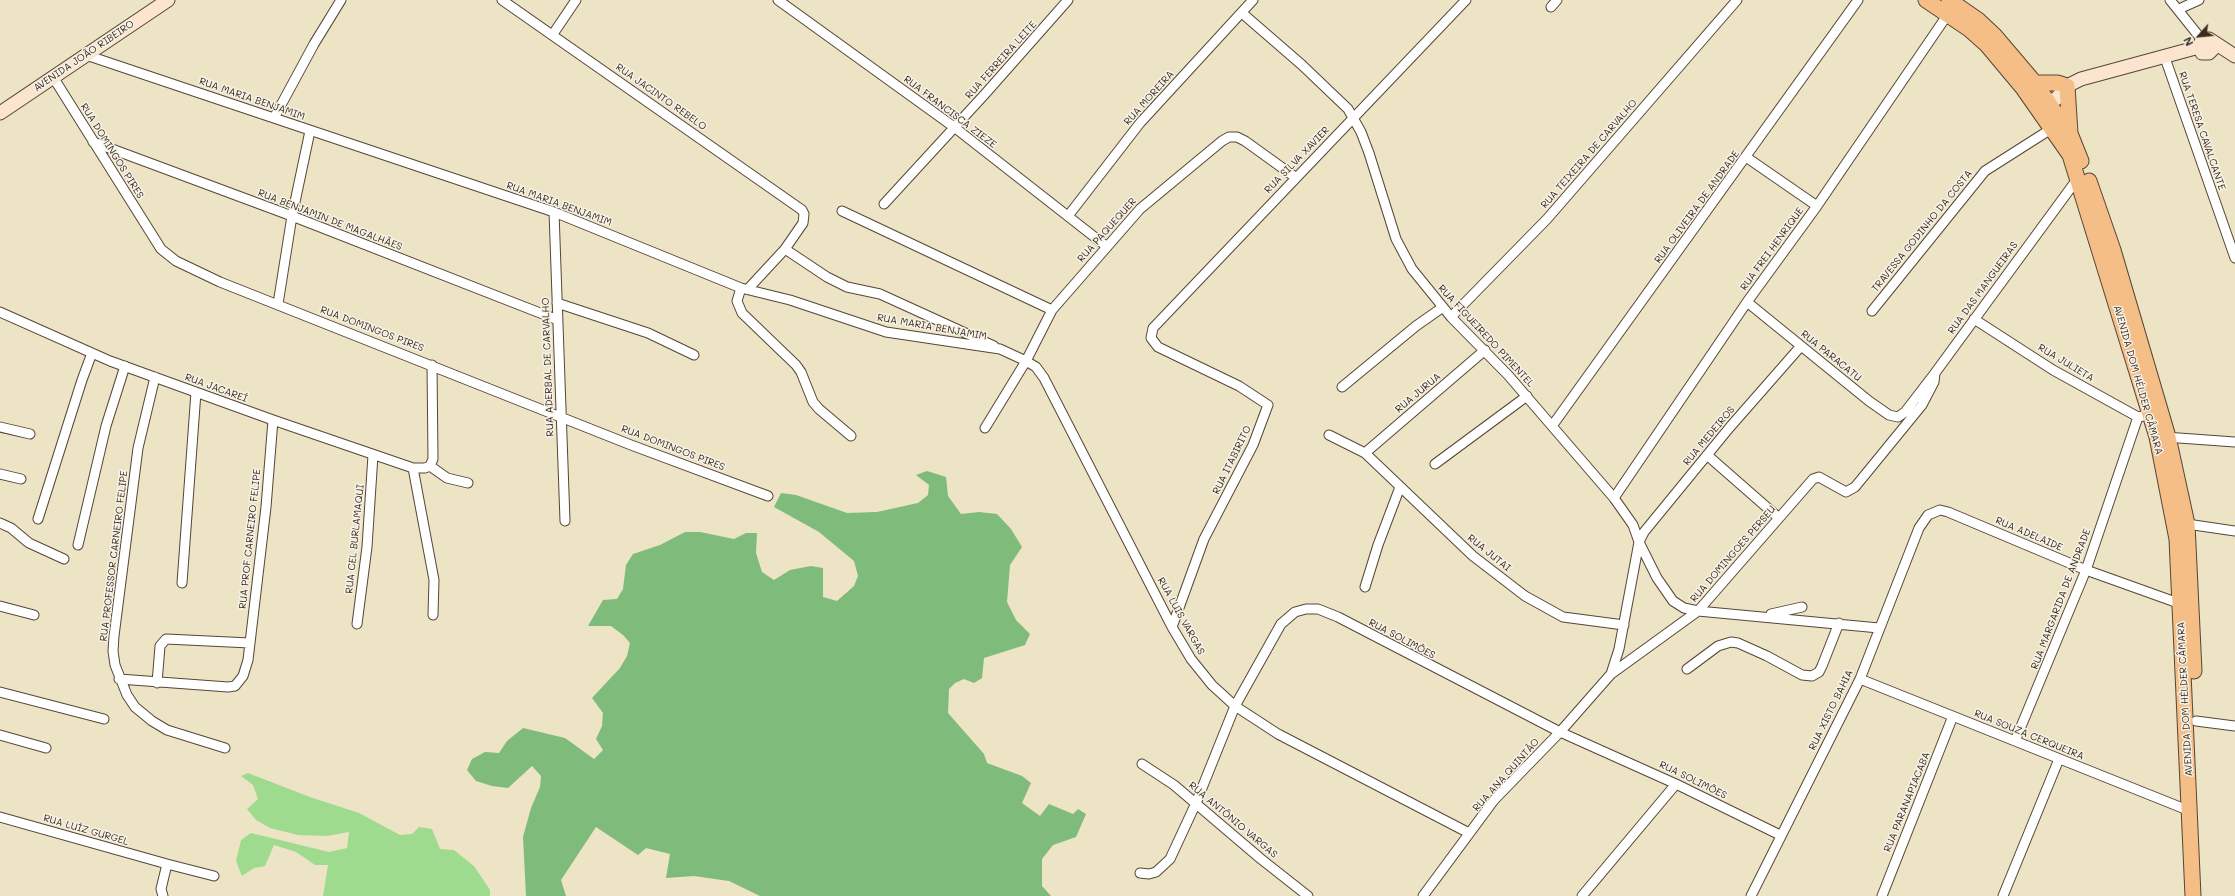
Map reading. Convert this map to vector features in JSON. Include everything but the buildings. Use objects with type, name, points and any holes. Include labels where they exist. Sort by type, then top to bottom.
[{"type":"main road","name":"AVENIDA DOM HÉLDER CÂMARA","points":[[1926,0],[1954,5],[1969,28],[2029,85],[2051,129],[2070,155],[2078,178],[2144,416],[2162,437],[2176,539],[2181,604],[2193,896]]},
{"type":"main road","points":[[2029,85],[2058,83],[2067,86],[2071,136]]},
{"type":"main road","points":[[2029,85],[2040,101],[2048,101]]},
{"type":"main road","name":"AVENIDA DOM HÉLDER CÂMARA","points":[[2048,101],[2071,136],[2113,250],[2162,437],[2187,524],[2203,896]]},
{"type":"street","name":"AVENIDA JOÃO RIBEIRO","points":[[0,113],[168,0]]},
{"type":"street","points":[[274,118],[314,44],[341,0]]},
{"type":"street","name":"RUA JACINTO REBELO","points":[[502,0],[553,34],[798,206],[804,214],[803,223],[784,249]]},
{"type":"street","points":[[553,34],[576,0]]},
{"type":"street","name":"RUA FRANCISCA ZIEZE","points":[[778,0],[954,127],[1106,246]]},
{"type":"street","name":"RUA FERREIRA LEITE","points":[[884,204],[1068,0]]},
{"type":"street","name":"RUA MOREIRA","points":[[1068,216],[1140,123],[1253,0]]},
{"type":"street","name":"RUA SILVA XAVIER","points":[[1151,338],[1153,328],[1466,0]]},
{"type":"street","name":"RUA TEIXEIRA DE CARVALHO","points":[[1452,317],[1557,207],[1737,0]]},
{"type":"street","name":"RUA OLIVEIRA DE ANDRADE","points":[[1552,426],[1858,0]]},
{"type":"street","points":[[2170,0],[2179,9],[2207,46],[2235,62]]},
{"type":"street","points":[[2179,9],[2199,0]]},
{"type":"street","name":"RUA FREI HENRIQUE","points":[[1614,498],[1747,302],[1817,206],[1954,5]]},
{"type":"street","name":"RUA FIGUEIREDO PIMENTEL","points":[[1242,13],[1342,101],[1353,117],[1369,153],[1396,239],[1403,254],[1443,307],[1527,396],[1614,498],[1633,525],[1639,542],[1666,593],[1684,608],[1698,611],[1879,628]]},
{"type":"street","points":[[2048,101],[2056,99],[2067,86],[2081,80],[2164,55],[2207,46],[2235,56]]},
{"type":"street","name":"RUA MARIA BENJAMIM","points":[[86,55],[554,212],[745,289],[790,300],[886,332],[1000,349],[1026,361]]},
{"type":"street","name":"RUA TERESA CAVALCANTE","points":[[2164,55],[2235,258]]},
{"type":"street","name":"RUA DOMINGOS PIRES","points":[[53,77],[161,249],[176,261],[220,282],[561,415],[631,445],[768,496]]},
{"type":"street","name":"TRAVESSA GODINHO DA COSTA","points":[[1872,311],[1986,171],[2051,129]]},
{"type":"street","points":[[278,304],[292,216],[310,131]]},
{"type":"street","name":"RUA PAQUEQUER","points":[[985,428],[1026,361],[1052,310],[1106,246],[1157,193],[1229,136],[1237,137],[1245,141],[1296,177]]},
{"type":"street","name":"RUA BENJAMIN DE MAGALHÃES","points":[[93,142],[292,216],[558,320]]},
{"type":"street","points":[[1746,157],[1817,206]]},
{"type":"street","name":"RUA DAS MANGUEIRAS","points":[[1905,412],[2078,178]]},
{"type":"street","points":[[842,211],[1052,310]]},
{"type":"street","name":"RUA ADERBAL DE CARVALHO","points":[[554,212],[565,521]]},
{"type":"street","points":[[851,436],[819,409],[813,402],[801,372],[796,365],[742,313],[737,302],[745,289],[784,249],[827,277],[847,287],[880,294],[1000,349]]},
{"type":"street","name":"RUA PARACATU","points":[[1747,302],[1889,415],[1898,417],[1905,412]]},
{"type":"street","points":[[557,303],[648,333],[694,354]]},
{"type":"street","points":[[1342,387],[1416,326],[1443,307]]},
{"type":"street","name":"RUA JACAREÍ","points":[[0,312],[92,353],[273,420],[374,456],[413,468],[425,468],[430,466]]},
{"type":"street","name":"RUA JULIETA","points":[[1974,319],[2053,370],[2144,416]]},
{"type":"street","name":"RUA ITABIRITO","points":[[1151,338],[1158,347],[1239,386],[1268,405],[1253,445],[1204,539],[1172,627]]},
{"type":"street","name":"RUA MEDEIROS","points":[[1639,542],[1648,527],[1707,455],[1801,346]]},
{"type":"street","name":"RUA JURUA","points":[[1365,453],[1485,350]]},
{"type":"street","points":[[38,519],[67,424],[92,353]]},
{"type":"street","name":"RUA LUIS VARGAS","points":[[1026,361],[1036,367],[1044,378],[1172,627],[1191,659],[1212,685],[1236,706],[1278,734],[1469,833]]},
{"type":"street","points":[[432,365],[433,458],[430,466],[447,478],[468,483]]},
{"type":"street","points":[[78,545],[106,426],[125,366]]},
{"type":"street","name":"RUA DOMINGOES PERSEU","points":[[1611,674],[1698,611],[1806,485],[1813,479],[1819,477],[1839,490],[1849,492],[1855,487],[1922,405],[1934,382],[1935,373]]},
{"type":"street","name":"RUA PROFESSOR CARNEIRO FELIPE","points":[[156,377],[138,448],[113,651],[119,679],[131,701],[152,721],[167,730],[225,748]]},
{"type":"street","points":[[182,583],[196,392]]},
{"type":"street","points":[[1435,464],[1527,396]]},
{"type":"street","name":"RUA MARGARIDA DE ANDRADE","points":[[2016,741],[2086,570],[2144,416]]},
{"type":"street","name":"RUA PROF CARNEIRO FELIPE","points":[[119,679],[157,683],[228,687],[239,682],[248,660],[266,507],[273,420]]},
{"type":"street","points":[[0,426],[30,434]]},
{"type":"street","name":"RUA JUTAI","points":[[1329,435],[1365,453],[1473,556],[1524,596],[1563,617],[1624,625]]},
{"type":"street","points":[[2162,437],[2235,442]]},
{"type":"street","points":[[1707,455],[1779,518]]},
{"type":"street","name":"RUA CEL BURLAMAQUI","points":[[357,624],[367,547],[374,456]]},
{"type":"street","points":[[413,468],[434,580],[433,615]]},
{"type":"street","points":[[0,474],[21,479]]},
{"type":"street","points":[[1365,587],[1378,545],[1400,487]]},
{"type":"street","name":"RUA ADELAIDE","points":[[1919,528],[1928,515],[1934,511],[1948,512],[2086,570],[2181,604]]},
{"type":"street","points":[[0,523],[12,528],[29,543],[64,559]]},
{"type":"street","points":[[2187,524],[2235,531]]},
{"type":"street","name":"RUA XISTO BAHIA","points":[[1751,896],[1860,679],[1919,528]]},
{"type":"street","points":[[1611,674],[1616,660],[1624,625],[1639,542]]},
{"type":"street","points":[[0,606],[34,615]]},
{"type":"street","name":"RUA FIGUEIREDO PIMENTEL","points":[[1760,616],[1802,607]]},
{"type":"street","name":"RUA SOLIMÕES","points":[[1140,873],[1149,874],[1156,872],[1170,859],[1196,803],[1236,706],[1281,624],[1295,612],[1306,609],[1318,609],[1338,617],[1560,732],[1676,784],[1780,836]]},
{"type":"street","points":[[1687,669],[1718,646],[1731,642],[1738,643],[1761,653],[1802,675],[1812,676],[1819,672],[1839,624]]},
{"type":"street","points":[[157,683],[160,646],[166,639],[250,643]]},
{"type":"street","name":"RUA ANA QUINTÃO","points":[[1423,896],[1494,800],[1560,732],[1611,674]]},
{"type":"street","name":"RUA SOUZA CERQUEIRA","points":[[1860,679],[2190,811]]},
{"type":"street","points":[[0,692],[104,720]]},
{"type":"street","name":"RUA PARANAPIACABA","points":[[1882,896],[1953,716]]},
{"type":"street","points":[[2196,721],[2235,726]]},
{"type":"street","points":[[0,735],[46,748]]},
{"type":"street","points":[[2003,896],[2059,759]]},
{"type":"street","name":"RUA ANTÔNIO VARGAS","points":[[1142,764],[1174,785],[1308,896]]},
{"type":"street","points":[[1582,896],[1676,784]]},
{"type":"street","name":"RUA LUÍZ GURGEL","points":[[0,817],[214,876]]},
{"type":"street","points":[[162,892],[167,864]]},
{"type":"green space","points":[[927,471],[946,477],[948,496],[961,514],[979,512],[997,514],[1011,529],[1022,547],[1010,565],[1007,602],[1016,620],[1030,634],[1025,645],[984,658],[982,678],[974,683],[964,679],[955,683],[949,689],[948,713],[984,754],[987,763],[1022,776],[1031,783],[1022,803],[1040,816],[1049,804],[1073,814],[1078,809],[1086,814],[1076,837],[1053,845],[1042,859],[1042,886],[1051,896],[760,896],[729,881],[694,876],[666,878],[670,854],[646,848],[638,855],[596,827],[561,880],[566,896],[526,896],[523,837],[531,808],[540,787],[541,776],[532,766],[508,788],[492,786],[476,781],[467,770],[472,759],[485,752],[499,753],[507,741],[523,728],[565,738],[594,759],[603,750],[596,739],[602,726],[603,713],[592,698],[620,668],[627,656],[630,643],[623,635],[611,626],[588,626],[603,600],[617,599],[623,589],[626,565],[633,554],[660,545],[685,532],[700,532],[734,539],[746,533],[757,533],[756,553],[762,572],[774,580],[790,570],[811,566],[823,568],[823,597],[837,601],[854,586],[858,576],[854,561],[819,532],[774,507],[781,493],[796,495],[847,513],[877,512],[918,503],[928,495],[929,485],[916,475]]},
{"type":"green space","points":[[248,773],[310,797],[359,813],[400,835],[412,834],[419,827],[432,829],[440,849],[454,850],[474,866],[490,890],[490,896],[323,896],[328,865],[315,865],[296,852],[274,845],[265,866],[254,868],[242,876],[236,861],[241,840],[251,833],[329,852],[347,848],[349,832],[327,836],[298,835],[270,828],[256,820],[247,809],[258,799],[253,785],[241,776]]}]
